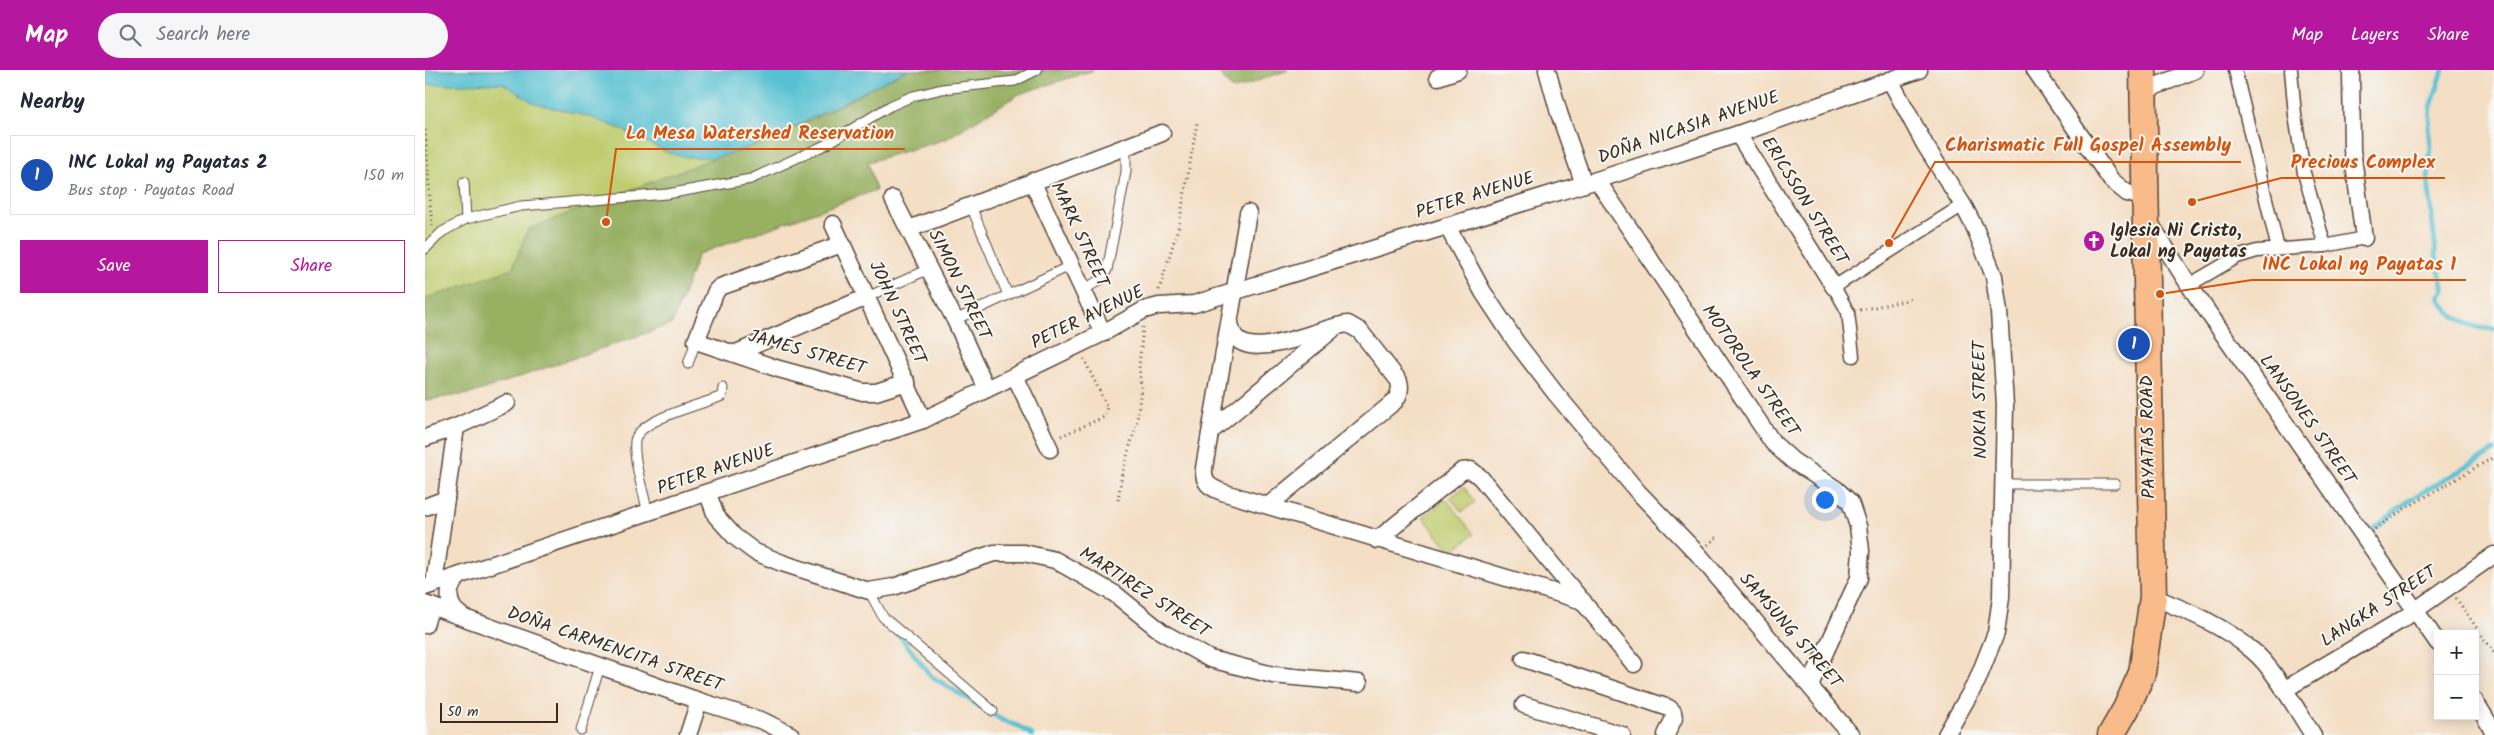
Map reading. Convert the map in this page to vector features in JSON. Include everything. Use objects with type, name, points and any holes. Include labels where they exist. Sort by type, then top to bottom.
[{"type":"main road","name":"PAYATAS ROAD","points":[[2111,735],[2126,709],[2142,673],[2153,596],[2144,80]]},
{"type":"street","points":[[1438,77],[1458,70]]},
{"type":"street","name":"MOTOROLA STREET","points":[[1547,70],[1559,113],[1591,182],[1773,443],[1793,461],[1836,489],[1850,502],[1856,514],[1861,550],[1859,578],[1810,685]]},
{"type":"street","name":"DOÑA NICASIA AVENUE","points":[[1591,182],[1738,134],[1919,70]]},
{"type":"street","points":[[2035,70],[2111,180],[2146,208]]},
{"type":"street","points":[[2144,80],[2195,70]]},
{"type":"street","points":[[2235,70],[2278,249]]},
{"type":"street","points":[[2291,70],[2295,115],[2304,173],[2325,246]]},
{"type":"street","points":[[2189,285],[2237,257],[2257,251],[2325,246],[2364,238],[2352,150],[2351,70]]},
{"type":"street","name":"NOKIA STREET","points":[[1890,80],[1925,145],[1963,205],[1994,276],[1999,312],[2005,405],[2001,597],[1995,633],[1977,681],[1946,735]]},
{"type":"street","points":[[909,228],[1162,133]]},
{"type":"street","name":"ERICSSON STREET","points":[[1738,134],[1834,286],[1963,205]]},
{"type":"street","name":"MARK STREET","points":[[1032,181],[1103,333]]},
{"type":"street","name":"PETER AVENUE","points":[[430,586],[708,494],[923,420],[1147,310],[1194,304],[1591,182]]},
{"type":"street","name":"SIMON STREET","points":[[893,199],[955,320],[987,389]]},
{"type":"street","name":"LANSONES STREET","points":[[2146,208],[2189,285],[2434,637]]},
{"type":"street","points":[[1248,213],[1204,477],[1207,484],[1214,489],[1377,540],[1583,601]]},
{"type":"street","name":"JOHN STREET","points":[[833,224],[923,420]]},
{"type":"street","name":"SAMSUNG STREET","points":[[1447,226],[1483,292],[1516,342],[1631,484],[1698,554],[1764,635],[1810,685],[1851,735]]},
{"type":"street","points":[[696,341],[716,291],[720,287],[842,244]]},
{"type":"street","points":[[1834,286],[1848,312],[1853,356]]},
{"type":"street","points":[[736,353],[867,297]]},
{"type":"street","points":[[1230,319],[1233,334],[1238,341],[1246,345],[1273,344],[1348,324],[1360,331],[1399,381],[1399,396],[1269,505]]},
{"type":"street","points":[[1211,431],[1337,326]]},
{"type":"street","name":"JAMES STREET","points":[[696,341],[779,369],[863,392],[876,392],[907,382]]},
{"type":"street","points":[[1015,376],[1048,446]]},
{"type":"street","points":[[425,438],[456,427],[507,403]]},
{"type":"street","points":[[430,586],[446,499],[456,427]]},
{"type":"street","points":[[1377,540],[1462,471],[1471,470],[1480,477],[1634,664]]},
{"type":"street","name":"MARTIREZ STREET","points":[[708,494],[716,516],[735,537],[755,552],[782,563],[869,590],[893,587],[994,553],[1024,553],[1055,560],[1115,594],[1162,632],[1210,659],[1273,675],[1359,683]]},
{"type":"street","points":[[425,508],[446,499]]},
{"type":"street","name":"LANGKA STREET","points":[[2284,690],[2403,619],[2494,555]]},
{"type":"street","points":[[461,576],[451,586],[450,602],[455,610],[469,620]]},
{"type":"street","points":[[2153,596],[2192,613],[2224,630],[2255,652],[2284,690],[2313,735]]},
{"type":"street","points":[[425,625],[428,605]]},
{"type":"street","name":"DOÑA CARMENCITA STREET","points":[[428,605],[699,701],[761,728],[791,735]]},
{"type":"street","points":[[1524,659],[1669,708],[1673,712],[1674,718],[1666,735]]},
{"type":"street","points":[[688,735],[699,701]]},
{"type":"street","points":[[1524,705],[1622,735]]},
{"type":"street","points":[[2479,708],[2494,732]]},
{"type":"lane","points":[[425,249],[442,232],[466,219],[521,206],[667,194],[751,179],[825,145],[890,106],[913,96],[942,89],[1015,81],[1037,70]]},
{"type":"lane","points":[[1083,290],[1100,280],[1107,270],[1126,172],[1126,147]]},
{"type":"lane","points":[[464,182],[466,219]]},
{"type":"lane","points":[[970,204],[1008,295]]},
{"type":"lane","points":[[955,320],[1072,265]]},
{"type":"lane","points":[[867,297],[929,269]]},
{"type":"lane","points":[[688,364],[696,341]]},
{"type":"lane","points":[[648,514],[635,452],[635,439],[640,430],[650,422],[722,396],[723,388]]},
{"type":"lane","points":[[2002,484],[2115,484]]},
{"type":"lane","points":[[869,590],[883,617],[993,711]]},
{"type":"lane","points":[[581,730],[600,666]]},
{"type":"path","points":[[1118,500],[1139,405],[1141,381],[1139,366],[1147,310],[1179,225],[1197,123]]},
{"type":"path","points":[[425,130],[432,227],[442,232]]},
{"type":"path","points":[[1848,312],[1913,299]]},
{"type":"path","points":[[1048,446],[1104,417],[1107,406],[1078,345]]},
{"type":"path","points":[[2364,538],[2401,510],[2494,457]]},
{"type":"path","points":[[2448,587],[2494,653]]},
{"type":"green space","points":[[425,70],[1094,70],[1019,94],[946,139],[868,162],[876,190],[698,254],[672,324],[473,393],[425,400]]},
{"type":"green space","points":[[907,70],[1094,70],[1019,94],[946,139],[868,162],[876,190],[698,254],[672,324],[473,393],[425,400],[425,299],[512,269],[528,229],[789,131]]},
{"type":"green space","points":[[1216,70],[1288,70],[1233,90]]},
{"type":"green space","points":[[1464,487],[1475,502],[1462,512],[1450,498]]},
{"type":"green space","points":[[1446,499],[1474,534],[1451,552],[1423,517]]},
{"type":"water","points":[[425,70],[907,70],[796,126],[737,152],[714,158],[687,157],[668,153],[621,129],[590,117],[534,103],[502,83],[425,85]]},
{"type":"waterway","points":[[2443,70],[2431,107],[2429,127],[2431,146],[2428,180],[2437,263],[2444,290],[2439,297],[2448,311],[2462,321],[2470,325],[2494,329]]},
{"type":"waterway","points":[[2366,535],[2411,499],[2494,451]]},
{"type":"waterway","points":[[899,635],[931,676],[1002,720],[1018,726],[1032,735]]},
{"type":"place","name":"Precious Complex","points":[[2192,202]]},
{"type":"place","name":"La Mesa Watershed Reservation","points":[[606,222]]},
{"type":"place","name":"Iglesia Ni Cristo, Lokal ng Payatas","points":[[2094,241]]},
{"type":"place","name":"Charismatic Full Gospel Assembly","points":[[1889,243]]},
{"type":"place","name":"INC Lokal ng Payatas 1","points":[[2160,294]]},
{"type":"place","name":"INC Lokal ng Payatas 2","points":[[2134,344]]}]
